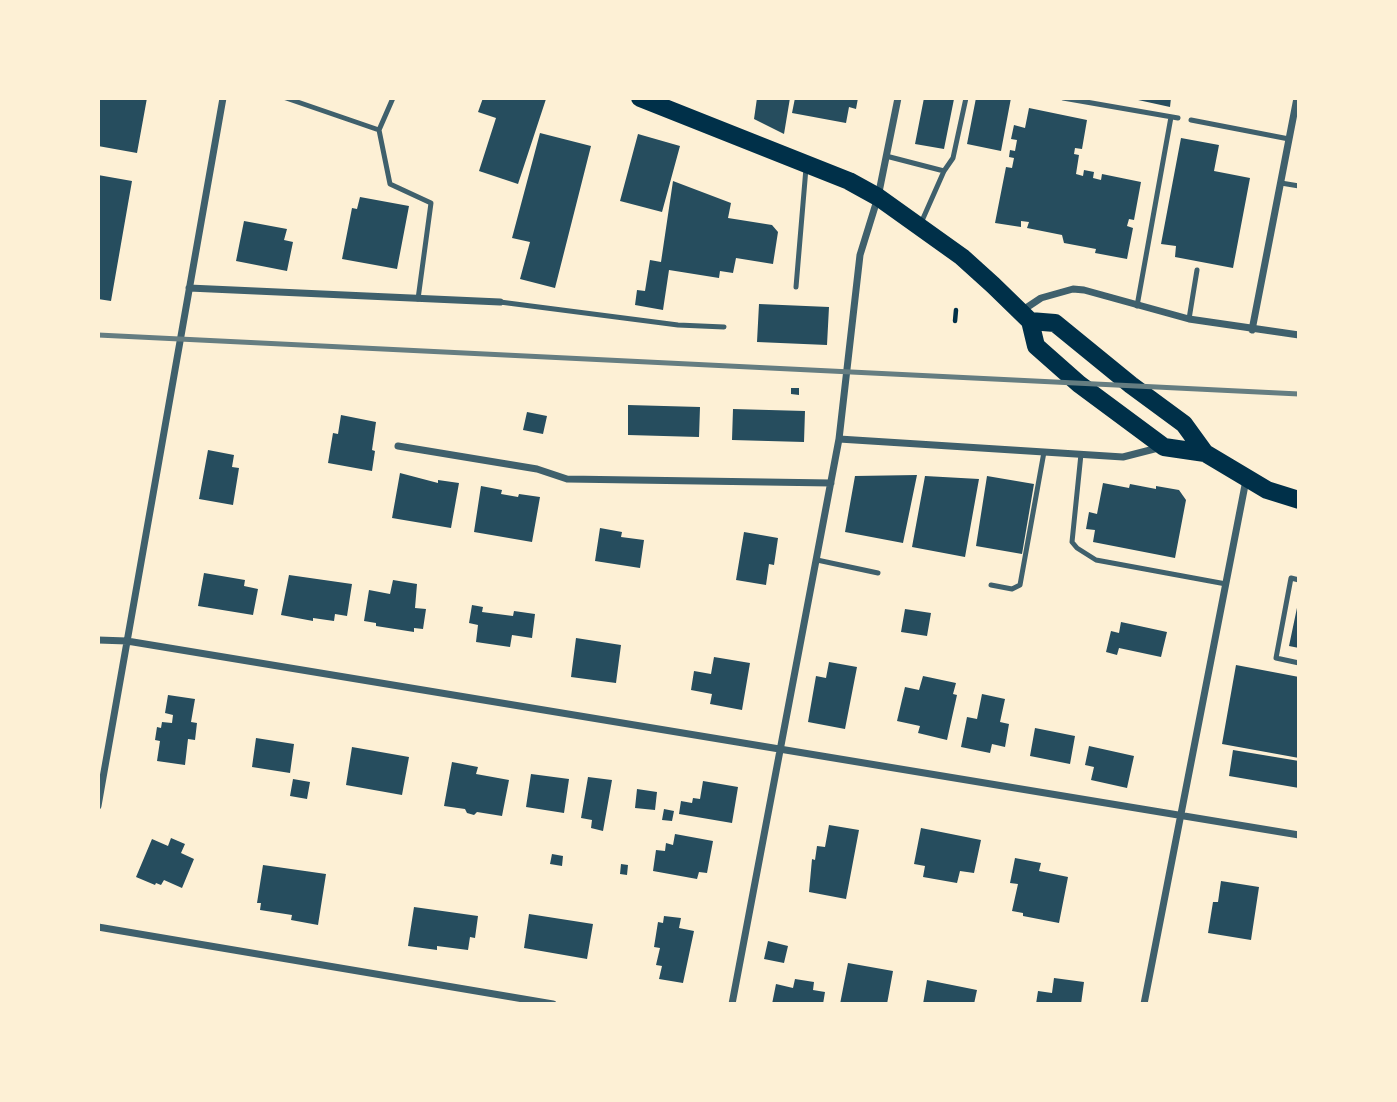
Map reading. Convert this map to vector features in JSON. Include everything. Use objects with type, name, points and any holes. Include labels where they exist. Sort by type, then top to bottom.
[{"type":"main road","points":[[640,98],[849,181],[878,197],[962,257],[1025,317],[1036,346],[1079,384],[1164,447],[1205,453]]},
{"type":"main road","points":[[1025,317],[1055,323],[1184,424],[1205,453],[1266,490],[1299,500]]},
{"type":"street","points":[[98,806],[223,98]]},
{"type":"street","points":[[732,1004],[839,439],[860,255],[878,197],[898,98]]},
{"type":"street","points":[[1252,330],[1297,98]]},
{"type":"street","points":[[189,288],[500,302]]},
{"type":"street","points":[[1025,317],[1041,298],[1073,289],[1189,320],[1299,335]]},
{"type":"street","points":[[839,439],[1123,457],[1164,447]]},
{"type":"street","points":[[398,446],[537,469],[567,479],[831,483]]},
{"type":"street","points":[[1144,1004],[1246,479]]},
{"type":"street","points":[[98,640],[127,640],[1299,835]]},
{"type":"street","points":[[98,926],[553,1004]]},
{"type":"lane","points":[[286,98],[379,131]]},
{"type":"lane","points":[[393,98],[379,131],[390,184],[432,203],[418,299]]},
{"type":"lane","points":[[920,225],[944,171],[953,158],[966,98]]},
{"type":"lane","points":[[1063,98],[1175,118],[1137,306]]},
{"type":"lane","points":[[1191,120],[1289,137],[1299,136]]},
{"type":"lane","points":[[886,156],[944,171]]},
{"type":"lane","points":[[796,286],[806,164]]},
{"type":"lane","points":[[1281,183],[1299,186]]},
{"type":"lane","points":[[1189,320],[1197,270]]},
{"type":"lane","points":[[500,302],[678,325],[724,327]]},
{"type":"lane","points":[[991,585],[1012,589],[1020,585],[1044,452]]},
{"type":"lane","points":[[1082,454],[1072,542],[1077,548],[1096,561],[1226,584]]},
{"type":"lane","points":[[817,560],[878,573]]},
{"type":"lane","points":[[1299,580],[1291,578],[1276,658],[1299,663]]},
{"type":"path","points":[[955,321],[956,310]]},
{"type":"building","points":[[98,98],[147,98],[137,153],[98,146]]},
{"type":"building","points":[[483,98],[546,99],[518,184],[479,171],[496,118],[478,112]]},
{"type":"building","points":[[757,98],[790,98],[784,134],[754,119]]},
{"type":"building","points":[[795,98],[858,98],[856,109],[849,107],[846,123],[792,113]]},
{"type":"building","points":[[924,98],[954,99],[944,149],[915,144]]},
{"type":"building","points":[[976,98],[1011,98],[1001,151],[967,144]]},
{"type":"building","points":[[1129,98],[1171,98],[1170,107]]},
{"type":"building","points":[[1029,108],[1087,120],[1082,149],[1075,148],[1074,154],[1079,155],[1076,174],[1083,176],[1084,170],[1094,172],[1093,178],[1101,180],[1102,174],[1141,182],[1134,220],[1129,219],[1127,226],[1133,228],[1127,259],[1064,243],[1062,235],[1027,228],[1029,222],[1021,221],[1021,227],[995,223],[1006,167],[1012,168],[1014,158],[1009,157],[1010,150],[1015,151],[1017,140],[1011,139],[1014,125],[1025,128]]},
{"type":"building","points":[[540,133],[591,146],[555,288],[520,279],[530,242],[512,238]]},
{"type":"building","points":[[638,134],[680,146],[662,212],[620,201]]},
{"type":"building","points":[[1181,138],[1219,145],[1214,171],[1250,178],[1233,268],[1175,257],[1176,246],[1161,244]]},
{"type":"building","points":[[98,175],[132,181],[111,301],[98,299]]},
{"type":"building","points":[[673,181],[731,203],[728,218],[772,225],[778,232],[773,264],[736,258],[733,273],[720,271],[719,278],[669,270],[663,310],[635,305],[637,290],[645,291],[650,260],[661,262]]},
{"type":"building","points":[[360,197],[409,206],[397,269],[342,259],[352,208],[357,209]]},
{"type":"building","points":[[244,221],[287,229],[284,240],[293,242],[287,271],[236,261]]},
{"type":"building","points":[[759,304],[829,307],[827,345],[757,342]]},
{"type":"building","points":[[791,388],[799,388],[799,395],[791,394]]},
{"type":"building","points":[[628,405],[700,407],[699,437],[628,435]]},
{"type":"building","points":[[733,409],[805,411],[804,442],[732,440]]},
{"type":"building","points":[[527,412],[547,416],[543,434],[523,430]]},
{"type":"building","points":[[341,415],[376,422],[372,471],[328,463],[333,433],[338,434]]},
{"type":"building","points":[[208,450],[234,455],[232,467],[239,468],[233,505],[199,499]]},
{"type":"building","points":[[400,473],[438,483],[438,480],[459,483],[451,528],[392,518]]},
{"type":"building","points":[[917,475],[903,543],[845,532],[855,476]]},
{"type":"building","points":[[925,476],[979,479],[965,557],[912,547]]},
{"type":"building","points":[[987,476],[1034,484],[1022,554],[976,546]]},
{"type":"building","points":[[1103,483],[1129,488],[1130,484],[1179,490],[1186,500],[1175,558],[1093,542],[1095,530],[1086,529],[1089,512],[1097,514]]},
{"type":"building","points":[[481,486],[502,490],[501,494],[540,497],[532,542],[474,532]]},
{"type":"building","points":[[600,528],[622,532],[621,537],[644,540],[640,568],[595,561]]},
{"type":"building","points":[[744,532],[778,538],[774,565],[769,564],[766,585],[736,580]]},
{"type":"building","points":[[204,573],[245,580],[244,586],[258,589],[253,615],[198,606]]},
{"type":"building","points":[[289,575],[352,584],[347,616],[335,614],[334,621],[313,618],[313,621],[281,615]]},
{"type":"building","points":[[393,580],[417,584],[415,608],[426,609],[423,629],[414,628],[414,632],[376,626],[376,623],[364,621],[369,590],[390,594]]},
{"type":"building","points":[[1299,603],[1299,648],[1289,646]]},
{"type":"building","points":[[472,605],[483,607],[482,612],[513,616],[514,611],[535,614],[532,638],[512,635],[510,647],[476,642],[478,625],[469,623]]},
{"type":"building","points":[[905,609],[931,613],[927,636],[901,632]]},
{"type":"building","points":[[1121,622],[1167,632],[1161,657],[1119,648],[1117,655],[1106,652],[1111,631],[1119,633]]},
{"type":"building","points":[[576,638],[621,645],[616,683],[571,677]]},
{"type":"building","points":[[714,657],[750,663],[742,710],[710,704],[712,694],[691,690],[694,671],[711,674]]},
{"type":"building","points":[[829,662],[857,667],[845,729],[808,722],[816,676],[826,678]]},
{"type":"building","points":[[1236,665],[1299,677],[1299,758],[1222,744]]},
{"type":"building","points":[[923,676],[956,683],[953,694],[957,695],[947,740],[918,733],[920,726],[897,721],[905,687],[919,690]]},
{"type":"building","points":[[982,694],[1005,699],[1000,722],[1009,724],[1005,747],[992,744],[990,753],[961,747],[967,717],[977,719]]},
{"type":"building","points":[[168,695],[195,699],[191,722],[197,723],[195,740],[188,739],[185,765],[157,761],[160,741],[155,740],[157,727],[161,728],[162,722],[172,723],[173,715],[165,713]]},
{"type":"building","points":[[1035,728],[1075,736],[1070,764],[1030,756]]},
{"type":"building","points":[[256,738],[294,744],[290,773],[252,767]]},
{"type":"building","points":[[1089,746],[1134,756],[1127,788],[1091,780],[1094,767],[1085,765]]},
{"type":"building","points":[[352,747],[409,757],[402,795],[346,785]]},
{"type":"building","points":[[1233,750],[1299,761],[1299,788],[1229,776]]},
{"type":"building","points":[[452,762],[478,767],[476,774],[509,780],[502,816],[477,812],[474,815],[467,813],[465,809],[444,806]]},
{"type":"building","points":[[531,774],[569,779],[564,813],[526,807]]},
{"type":"building","points":[[588,777],[612,780],[603,831],[591,828],[592,820],[581,818]]},
{"type":"building","points":[[293,779],[310,782],[307,799],[290,796]]},
{"type":"building","points":[[703,781],[738,787],[732,823],[679,814],[681,801],[692,803],[693,798],[700,799]]},
{"type":"building","points":[[637,789],[657,792],[655,810],[635,808]]},
{"type":"building","points":[[664,809],[674,811],[672,821],[662,820]]},
{"type":"building","points":[[829,825],[859,830],[846,899],[809,892],[812,859],[815,860],[817,846],[825,847]]},
{"type":"building","points":[[921,828],[981,840],[974,873],[960,871],[957,883],[923,877],[925,866],[914,864]]},
{"type":"building","points":[[675,834],[713,841],[707,873],[699,872],[697,879],[653,871],[656,850],[665,851],[666,843],[673,845]]},
{"type":"building","points":[[171,838],[185,844],[181,853],[194,859],[182,888],[164,880],[161,885],[155,885],[136,877],[152,839],[168,846]]},
{"type":"building","points":[[552,854],[563,856],[562,866],[550,864]]},
{"type":"building","points":[[1015,858],[1041,863],[1039,871],[1068,877],[1059,923],[1023,916],[1023,913],[1012,911],[1018,884],[1010,883]]},
{"type":"building","points":[[621,864],[628,865],[627,875],[620,874]]},
{"type":"building","points":[[263,865],[326,874],[318,925],[291,920],[292,915],[260,910],[261,903],[257,903]]},
{"type":"building","points":[[1221,881],[1259,887],[1251,940],[1208,933],[1213,902],[1218,902]]},
{"type":"building","points":[[414,907],[478,916],[475,938],[470,937],[468,950],[408,946]]},
{"type":"building","points":[[529,914],[593,924],[587,959],[524,948]]},
{"type":"building","points":[[664,916],[681,918],[679,928],[694,931],[683,983],[659,979],[662,966],[656,965],[660,948],[654,947],[658,922],[663,923]]},
{"type":"building","points":[[768,941],[788,946],[784,963],[764,959]]},
{"type":"building","points":[[848,963],[893,971],[887,1004],[840,1004]]},
{"type":"building","points":[[1054,978],[1084,982],[1081,1004],[1036,1004],[1038,991],[1052,993]]},
{"type":"building","points":[[795,979],[814,982],[813,990],[825,992],[823,1004],[772,1004],[776,984],[793,988]]},
{"type":"building","points":[[927,980],[977,990],[974,1004],[923,1004]]},
{"type":"railway","points":[[98,335],[1299,394]]}]
